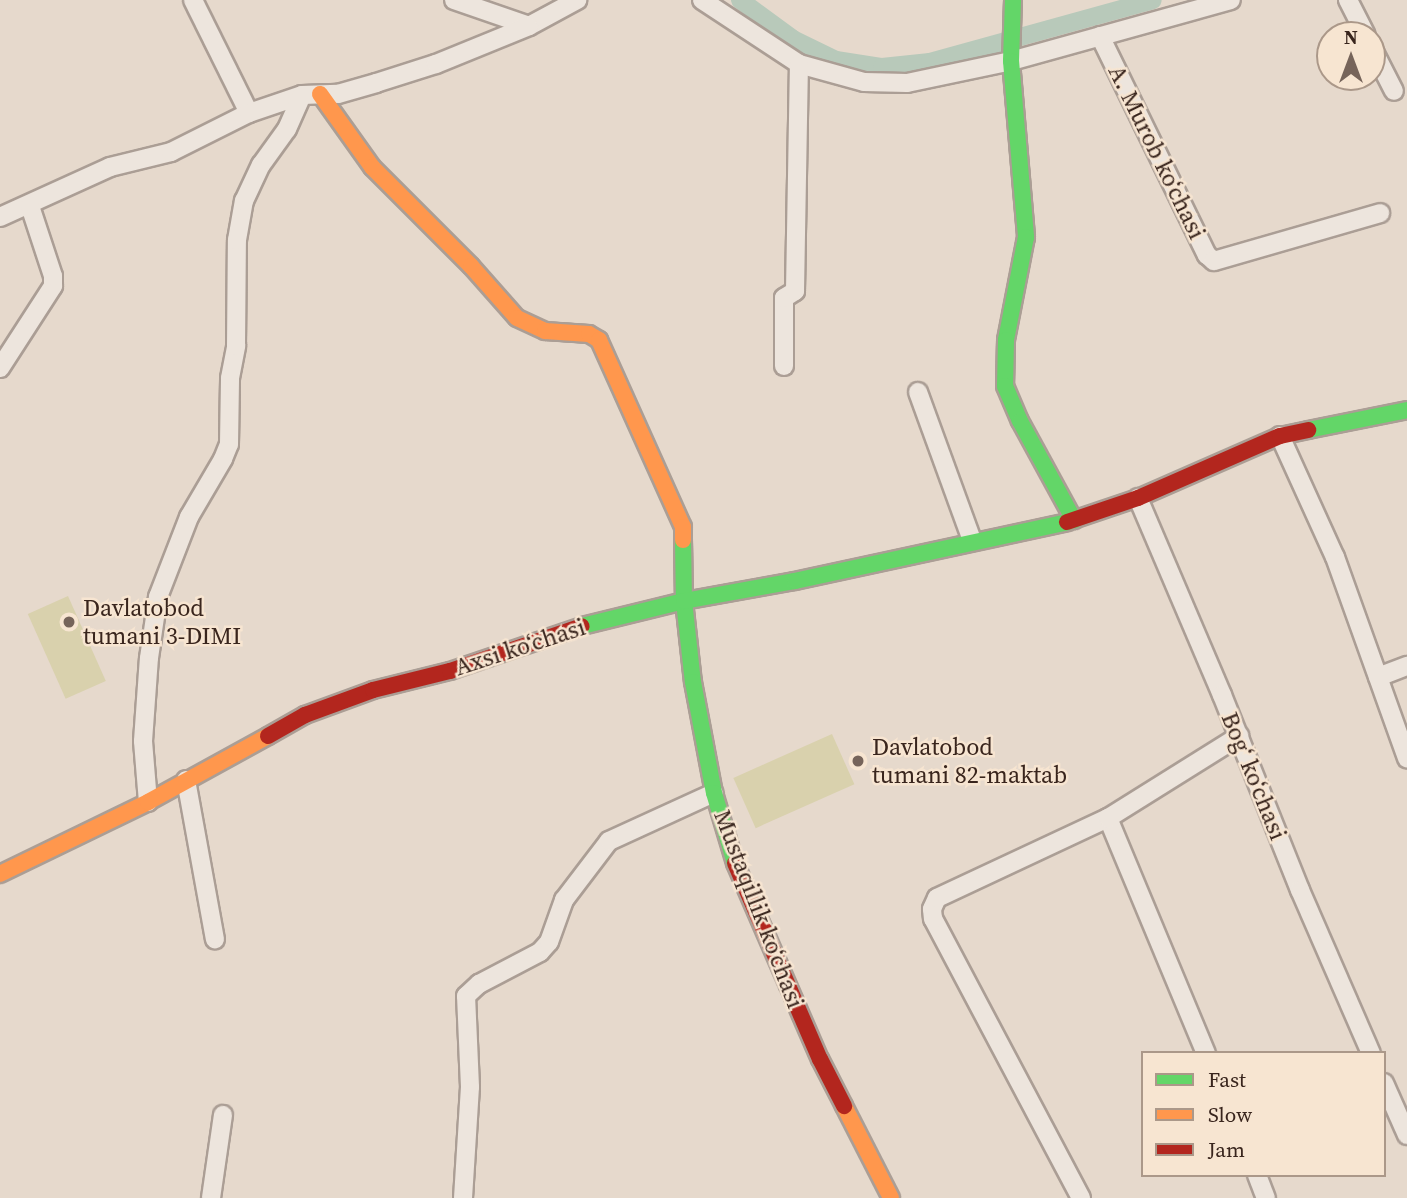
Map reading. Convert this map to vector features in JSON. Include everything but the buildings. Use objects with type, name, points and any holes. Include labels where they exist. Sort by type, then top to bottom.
[{"type":"street","points":[[193,0],[249,113]]},
{"type":"street","points":[[454,0],[529,26]]},
{"type":"street","points":[[0,217],[30,206],[110,167],[171,152],[249,113],[311,95],[338,94],[436,64],[529,26],[577,0]]},
{"type":"street","points":[[702,0],[799,64],[864,82],[906,83],[1012,55],[1100,36],[1231,0]]},
{"type":"street","points":[[1348,0],[1359,21]]},
{"type":"street","points":[[1013,6],[1012,55],[1026,237],[1006,340],[1005,386],[1020,421],[1074,520]]},
{"type":"street","name":"A. Murob koʻchasi","points":[[1100,36],[1207,255],[1214,261],[1380,214]]},
{"type":"street","points":[[784,366],[784,298],[795,292],[799,64]]},
{"type":"street","points":[[1386,75],[1394,91]]},
{"type":"street","points":[[148,802],[143,741],[149,658],[158,597],[189,517],[229,444],[230,379],[236,346],[237,240],[244,201],[261,165],[311,95]]},
{"type":"street","name":"Mustaqillik koʻchasi","points":[[311,95],[372,167],[471,266],[517,318],[545,331],[589,334],[599,340],[683,527],[684,601],[693,681],[714,793],[735,863],[820,1059],[891,1198]]},
{"type":"street","points":[[0,368],[53,286],[53,276],[30,206]]},
{"type":"street","points":[[918,392],[972,540]]},
{"type":"street","name":"Axsi koʻchasi","points":[[0,874],[148,802],[305,715],[373,690],[450,671],[565,630],[684,601],[795,581],[972,540],[1074,520],[1138,498],[1280,436],[1407,410]]},
{"type":"street","points":[[1280,436],[1335,557],[1407,758]]},
{"type":"street","name":"Bogʻ koʻchasi","points":[[1138,498],[1239,736],[1300,890],[1370,1051]]},
{"type":"street","points":[[1378,677],[1407,666]]},
{"type":"street","points":[[1081,1198],[933,919],[932,909],[937,898],[1108,818],[1239,736]]},
{"type":"street","points":[[186,780],[215,939]]},
{"type":"street","points":[[463,1198],[470,1087],[466,996],[479,984],[540,952],[549,943],[564,900],[609,841],[714,793]]},
{"type":"street","points":[[1108,818],[1205,1051]]},
{"type":"street","points":[[1386,1088],[1407,1135]]},
{"type":"street","points":[[211,1198],[223,1115]]},
{"type":"street","points":[[1257,1177],[1266,1198]]},
{"type":"shaded area","points":[[68,596],[106,681],[66,699],[28,614]]},
{"type":"shaded area","points":[[832,734],[854,784],[756,828],[733,778]]},
{"type":"waterway","points":[[740,0],[793,39],[836,60],[882,67],[930,62],[1153,0]]},
{"type":"traffic: fast","points":[[1013,0],[1011,61],[1026,237],[1006,340],[1005,386],[1020,421],[1074,520]]},
{"type":"traffic: fast","points":[[1308,430],[1407,410]]},
{"type":"traffic: fast","points":[[582,626],[684,601],[795,581],[1067,522]]},
{"type":"traffic: fast","points":[[683,540],[684,601],[693,682],[714,793],[735,863]]},
{"type":"traffic: slow","points":[[320,94],[372,167],[471,266],[517,318],[545,331],[589,334],[599,340],[683,527],[683,540]]},
{"type":"traffic: slow","points":[[0,874],[148,802],[268,736]]},
{"type":"traffic: slow","points":[[844,1106],[891,1198]]},
{"type":"traffic: jam","points":[[1067,522],[1138,498],[1280,436],[1308,430]]},
{"type":"traffic: jam","points":[[268,736],[305,715],[373,690],[450,671],[582,626]]},
{"type":"traffic: jam","points":[[735,863],[820,1059],[844,1106]]},
{"type":"place","name":"Davlatobod tumani 3-DIMI","points":[[69,622]]},
{"type":"place","name":"Davlatobod tumani 82-maktab","points":[[858,761]]}]
